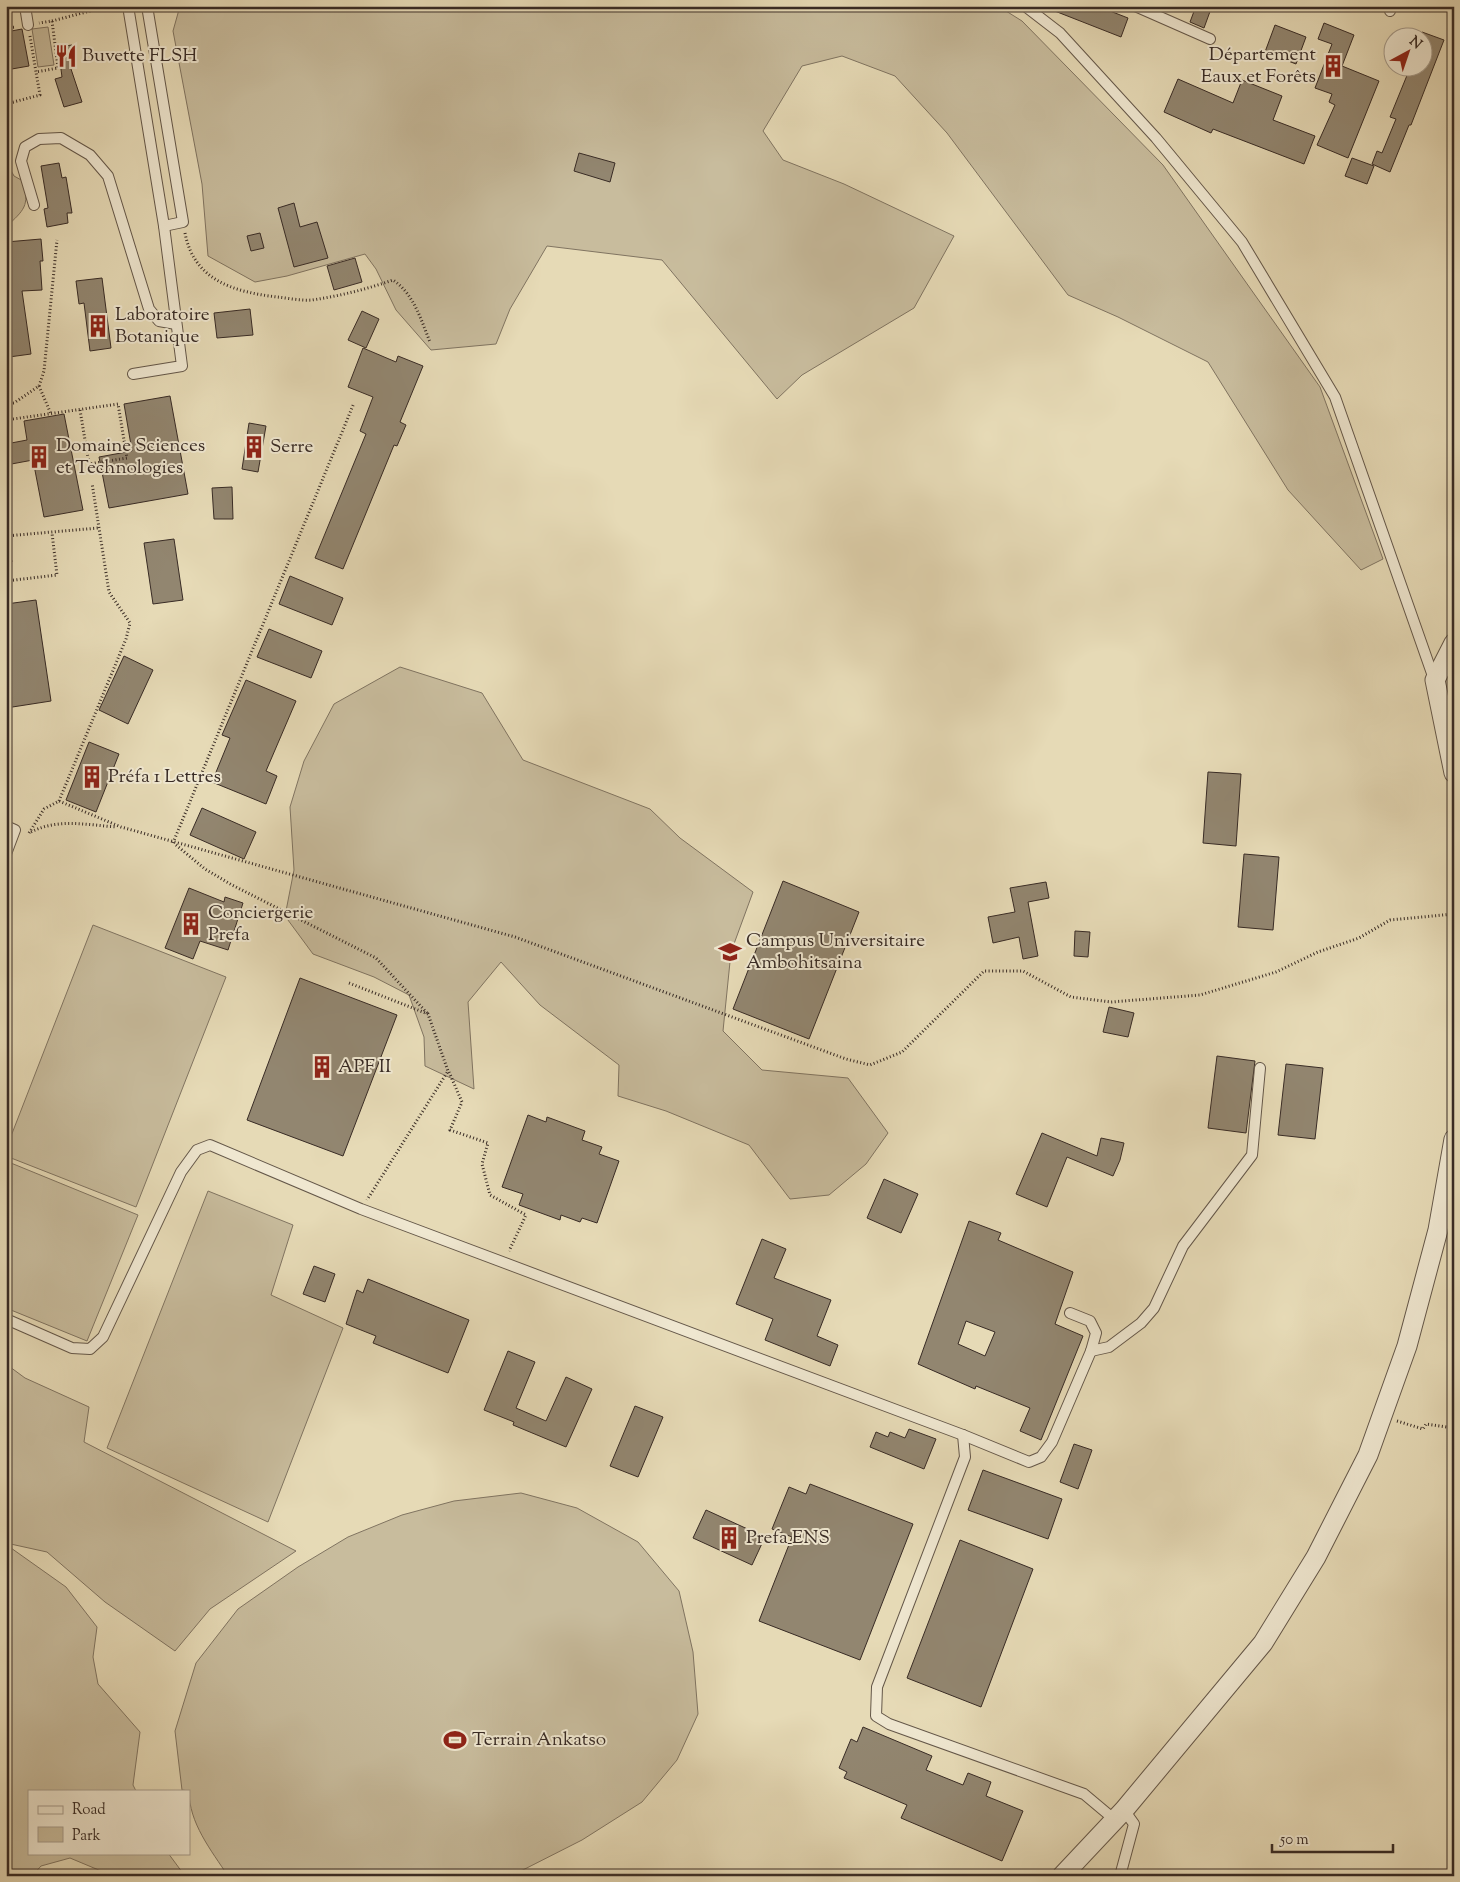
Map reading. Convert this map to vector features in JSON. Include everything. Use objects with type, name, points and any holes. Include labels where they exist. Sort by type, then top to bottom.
[{"type":"street","points":[[1454,643],[1435,680],[1454,773]]},
{"type":"street","points":[[1062,1876],[1120,1815],[1263,1643],[1316,1557],[1368,1455],[1407,1346],[1438,1230],[1454,1139]]},
{"type":"lane","points":[[24,6],[28,26]]},
{"type":"lane","points":[[128,6],[164,226],[182,366],[134,374]]},
{"type":"lane","points":[[147,6],[183,222],[164,226]]},
{"type":"lane","points":[[1025,6],[1060,33],[1156,138],[1242,242],[1335,397],[1435,680]]},
{"type":"lane","points":[[1135,6],[1210,39]]},
{"type":"lane","points":[[34,206],[21,161],[25,147],[39,139],[61,138],[90,155],[108,176],[149,309],[159,321],[176,324]]},
{"type":"lane","points":[[6,826],[15,830],[6,854]]},
{"type":"lane","points":[[1091,1352],[1110,1347],[1141,1323],[1154,1308],[1183,1246],[1252,1155],[1260,1068]]},
{"type":"lane","points":[[6,1318],[72,1348],[90,1349],[103,1337],[181,1172],[197,1150],[210,1145],[361,1209],[963,1435],[1029,1462],[1041,1457],[1052,1442],[1091,1352],[1096,1333],[1090,1321],[1070,1313]]},
{"type":"lane","points":[[963,1435],[965,1457],[877,1687],[876,1716],[889,1724],[1084,1794],[1134,1824],[1120,1876]]},
{"type":"path","points":[[6,104],[40,95],[28,26],[109,6]]},
{"type":"path","points":[[36,72],[58,68],[52,21]]},
{"type":"path","points":[[183,222],[187,240],[202,270],[230,288],[258,294],[310,300],[363,290],[393,280],[402,286],[414,303],[430,342]]},
{"type":"path","points":[[6,404],[14,403],[38,386],[44,371],[56,240]]},
{"type":"path","points":[[38,386],[51,414]]},
{"type":"path","points":[[173,843],[354,403]]},
{"type":"path","points":[[6,420],[118,404],[127,458],[89,464]]},
{"type":"path","points":[[80,410],[90,470]]},
{"type":"path","points":[[92,483],[109,592],[130,623],[126,638],[59,801],[44,809],[29,833],[46,824],[57,823],[121,828]]},
{"type":"path","points":[[6,536],[98,528]]},
{"type":"path","points":[[6,581],[57,575],[52,533]]},
{"type":"path","points":[[6,548],[12,564],[6,564]]},
{"type":"path","points":[[59,801],[121,828],[515,936],[846,1059],[870,1065],[902,1052],[984,971],[1023,971],[1071,997],[1112,1002],[1200,995],[1276,972],[1318,952],[1359,938],[1390,920],[1454,914]]},
{"type":"path","points":[[173,843],[205,870],[376,958],[428,1014],[448,1071],[462,1102],[450,1130],[488,1143],[482,1164],[490,1195],[526,1215],[504,1263]]},
{"type":"path","points":[[349,983],[428,1014]]},
{"type":"path","points":[[361,1209],[448,1071]]},
{"type":"path","points":[[1382,1417],[1424,1429],[1426,1424],[1454,1428]]},
{"type":"green space","points":[[180,6],[998,6],[1022,21],[1163,165],[1320,387],[1383,559],[1361,570],[1288,490],[1208,362],[1118,317],[1068,295],[947,133],[895,76],[842,56],[802,66],[763,131],[783,160],[844,184],[954,236],[914,308],[802,375],[777,399],[662,260],[547,246],[510,309],[496,344],[431,350],[396,310],[376,269],[365,254],[287,276],[255,282],[208,256],[202,184],[173,31]]},
{"type":"green space","points":[[48,27],[54,65],[38,67],[32,29]]},
{"type":"green space","points":[[6,161],[14,176],[23,181],[26,196],[21,212],[6,227]]},
{"type":"green space","points":[[400,667],[482,693],[523,760],[650,809],[680,838],[753,892],[731,952],[723,1031],[762,1070],[848,1078],[888,1133],[866,1164],[829,1195],[790,1199],[749,1145],[666,1111],[618,1096],[619,1065],[540,1005],[501,962],[468,1002],[474,1089],[425,1066],[424,1037],[409,995],[374,977],[313,954],[285,916],[294,870],[290,807],[304,761],[334,704]]},
{"type":"green space","points":[[93,925],[226,977],[136,1207],[6,1156],[6,1149]]},
{"type":"green space","points":[[6,1161],[138,1215],[87,1341],[6,1308]]},
{"type":"green space","points":[[208,1191],[293,1225],[271,1295],[343,1328],[268,1522],[107,1448]]},
{"type":"green space","points":[[6,1364],[25,1378],[89,1407],[84,1442],[296,1551],[210,1609],[175,1651],[105,1602],[47,1552],[6,1543]]},
{"type":"green space","points":[[521,1493],[577,1508],[638,1542],[679,1591],[693,1652],[698,1714],[677,1760],[642,1802],[582,1840],[511,1876],[228,1876],[208,1846],[197,1825],[190,1803],[190,1790],[182,1790],[175,1731],[196,1663],[238,1609],[298,1567],[348,1537],[402,1515],[454,1501]]},
{"type":"green space","points":[[11,1548],[66,1587],[97,1627],[93,1657],[98,1684],[140,1732],[133,1785],[136,1790],[28,1790],[28,1854],[169,1854],[185,1876],[113,1876],[70,1858],[41,1866],[32,1876],[6,1876],[6,1549]]},
{"type":"building","points":[[1042,6],[1097,6],[1128,18],[1121,37]]},
{"type":"building","points":[[1196,6],[1212,6],[1204,28],[1190,22]]},
{"type":"building","points":[[1324,23],[1354,35],[1342,66],[1379,81],[1348,158],[1317,145],[1335,105],[1329,102],[1332,94],[1315,88],[1332,44],[1318,39]]},
{"type":"building","points":[[1275,25],[1306,37],[1296,64],[1265,52]]},
{"type":"building","points":[[22,29],[29,66],[6,70],[6,32]]},
{"type":"building","points":[[1432,36],[1444,40],[1432,71]]},
{"type":"building","points":[[72,45],[75,66],[70,66],[82,102],[64,107],[55,79],[62,77],[58,47]]},
{"type":"building","points":[[1406,78],[1429,78],[1390,172],[1372,164],[1377,151],[1382,153],[1396,119],[1390,117]]},
{"type":"building","points":[[1178,79],[1233,103],[1242,80],[1282,96],[1273,120],[1315,136],[1304,164],[1213,129],[1211,133],[1164,112]]},
{"type":"building","points":[[579,153],[615,163],[610,182],[574,171]]},
{"type":"building","points":[[1352,158],[1374,166],[1367,184],[1345,176]]},
{"type":"building","points":[[59,163],[62,178],[66,177],[72,213],[67,213],[68,223],[47,227],[44,209],[48,208],[41,166]]},
{"type":"building","points":[[294,203],[300,227],[317,222],[328,258],[294,267],[278,208]]},
{"type":"building","points":[[260,233],[264,248],[251,251],[247,236]]},
{"type":"building","points":[[41,239],[43,261],[40,261],[42,290],[22,291],[31,354],[9,357],[6,339],[6,242]]},
{"type":"building","points":[[355,258],[362,282],[334,290],[327,266]]},
{"type":"building","name":"Laboratoire Botanique","points":[[102,278],[111,348],[90,351],[84,303],[79,304],[76,281]]},
{"type":"building","points":[[250,309],[253,335],[217,338],[214,313]]},
{"type":"building","points":[[362,311],[379,319],[366,348],[348,340]]},
{"type":"building","points":[[363,348],[396,362],[398,356],[423,366],[400,422],[406,425],[397,446],[394,445],[343,569],[315,558],[366,434],[360,431],[373,397],[348,387]]},
{"type":"building","points":[[170,396],[188,494],[109,508],[99,457],[132,451],[124,404]]},
{"type":"building","points":[[64,414],[83,510],[44,517],[33,460],[6,465],[6,444],[27,440],[24,421]]},
{"type":"building","name":"Serre","points":[[249,423],[266,426],[258,472],[242,469]]},
{"type":"building","points":[[232,487],[233,519],[214,519],[212,488]]},
{"type":"building","points":[[174,539],[183,600],[153,604],[144,543]]},
{"type":"building","points":[[290,576],[343,598],[332,625],[279,604]]},
{"type":"building","points":[[36,600],[51,701],[6,708],[6,604]]},
{"type":"building","points":[[269,629],[322,651],[311,678],[257,657]]},
{"type":"building","points":[[124,656],[153,670],[128,724],[99,710]]},
{"type":"building","points":[[246,680],[296,701],[266,771],[277,776],[266,804],[212,782],[230,738],[222,735]]},
{"type":"building","name":"Préfa 1 Lettres","points":[[89,742],[119,754],[96,812],[66,800]]},
{"type":"building","points":[[1208,772],[1241,774],[1236,846],[1203,843]]},
{"type":"building","points":[[202,808],[256,832],[244,859],[190,835]]},
{"type":"building","points":[[1244,854],[1279,857],[1273,930],[1238,927]]},
{"type":"building","points":[[783,881],[859,912],[809,1039],[733,1009]]},
{"type":"building","points":[[1046,882],[1049,898],[1028,902],[1038,956],[1023,959],[1019,937],[993,943],[988,917],[1015,912],[1010,888]]},
{"type":"building","points":[[189,888],[224,902],[225,897],[243,903],[228,950],[200,941],[193,959],[165,948]]},
{"type":"building","points":[[1075,931],[1090,932],[1088,957],[1074,956]]},
{"type":"building","name":"APF II","points":[[300,978],[397,1015],[343,1156],[247,1120]]},
{"type":"building","points":[[1109,1007],[1134,1013],[1128,1037],[1103,1032]]},
{"type":"building","points":[[1217,1056],[1255,1061],[1246,1133],[1208,1128]]},
{"type":"building","points":[[1286,1064],[1323,1068],[1315,1139],[1278,1135]]},
{"type":"building","points":[[528,1115],[546,1122],[547,1117],[585,1131],[582,1140],[602,1147],[599,1154],[619,1161],[597,1223],[582,1218],[580,1222],[561,1215],[560,1220],[519,1205],[523,1194],[502,1187]]},
{"type":"building","points":[[1042,1133],[1097,1156],[1101,1138],[1124,1143],[1120,1160],[1113,1176],[1067,1157],[1047,1207],[1016,1194]]},
{"type":"building","points":[[884,1179],[918,1194],[901,1233],[867,1218]]},
{"type":"building","points":[[969,1221],[1001,1233],[998,1240],[1073,1272],[1055,1324],[1083,1336],[1041,1440],[1020,1431],[1030,1408],[976,1386],[975,1389],[918,1364]],"holes":[[[966,1321],[995,1332],[985,1356],[958,1344]]]},
{"type":"building","points":[[762,1239],[786,1249],[774,1278],[831,1300],[817,1336],[838,1345],[830,1366],[765,1340],[773,1319],[736,1304]]},
{"type":"building","points":[[314,1266],[335,1274],[325,1302],[303,1294]]},
{"type":"building","points":[[368,1279],[469,1320],[448,1373],[373,1343],[376,1336],[346,1324],[357,1290],[363,1293]]},
{"type":"building","points":[[508,1351],[535,1362],[516,1408],[546,1421],[566,1377],[592,1389],[566,1447],[513,1425],[514,1422],[484,1410]]},
{"type":"building","points":[[635,1406],[663,1417],[638,1477],[610,1466]]},
{"type":"building","points":[[909,1429],[936,1439],[924,1469],[870,1447],[876,1432],[888,1437],[890,1432],[905,1438]]},
{"type":"building","points":[[1074,1444],[1092,1450],[1078,1489],[1060,1482]]},
{"type":"building","points":[[983,1470],[1062,1499],[1048,1539],[968,1510]]},
{"type":"building","points":[[810,1484],[913,1524],[860,1660],[759,1621],[792,1537],[772,1529],[789,1487],[806,1494]]},
{"type":"building","name":"Prefa_ENS","points":[[706,1510],[765,1537],[752,1565],[693,1538]]},
{"type":"building","points":[[960,1540],[1033,1569],[981,1707],[907,1678]]},
{"type":"building","points":[[863,1727],[932,1756],[926,1770],[963,1785],[968,1773],[991,1782],[986,1796],[1023,1811],[1002,1861],[901,1818],[907,1805],[844,1778],[847,1772],[839,1768],[851,1739],[857,1742]]},
{"type":"place","name":"Buvette FLSH","points":[[66,56]]},
{"type":"place","name":"Département Eaux et Forêts","points":[[1333,66]]},
{"type":"place","name":"Laboratoire Botanique","points":[[98,326]]},
{"type":"place","name":"Serre","points":[[254,447]]},
{"type":"place","name":"Domaine Sciences et Technologies","points":[[39,457]]},
{"type":"place","name":"Préfa 1 Lettres","points":[[92,777]]},
{"type":"place","name":"Conciergerie Prefa","points":[[191,924]]},
{"type":"place","name":"Campus Universitaire Ambohitsaina","points":[[730,952]]},
{"type":"place","name":"APF II","points":[[322,1067]]},
{"type":"place","name":"Prefa_ENS","points":[[729,1538]]},
{"type":"place","name":"Terrain Ankatso","points":[[455,1740]]}]
